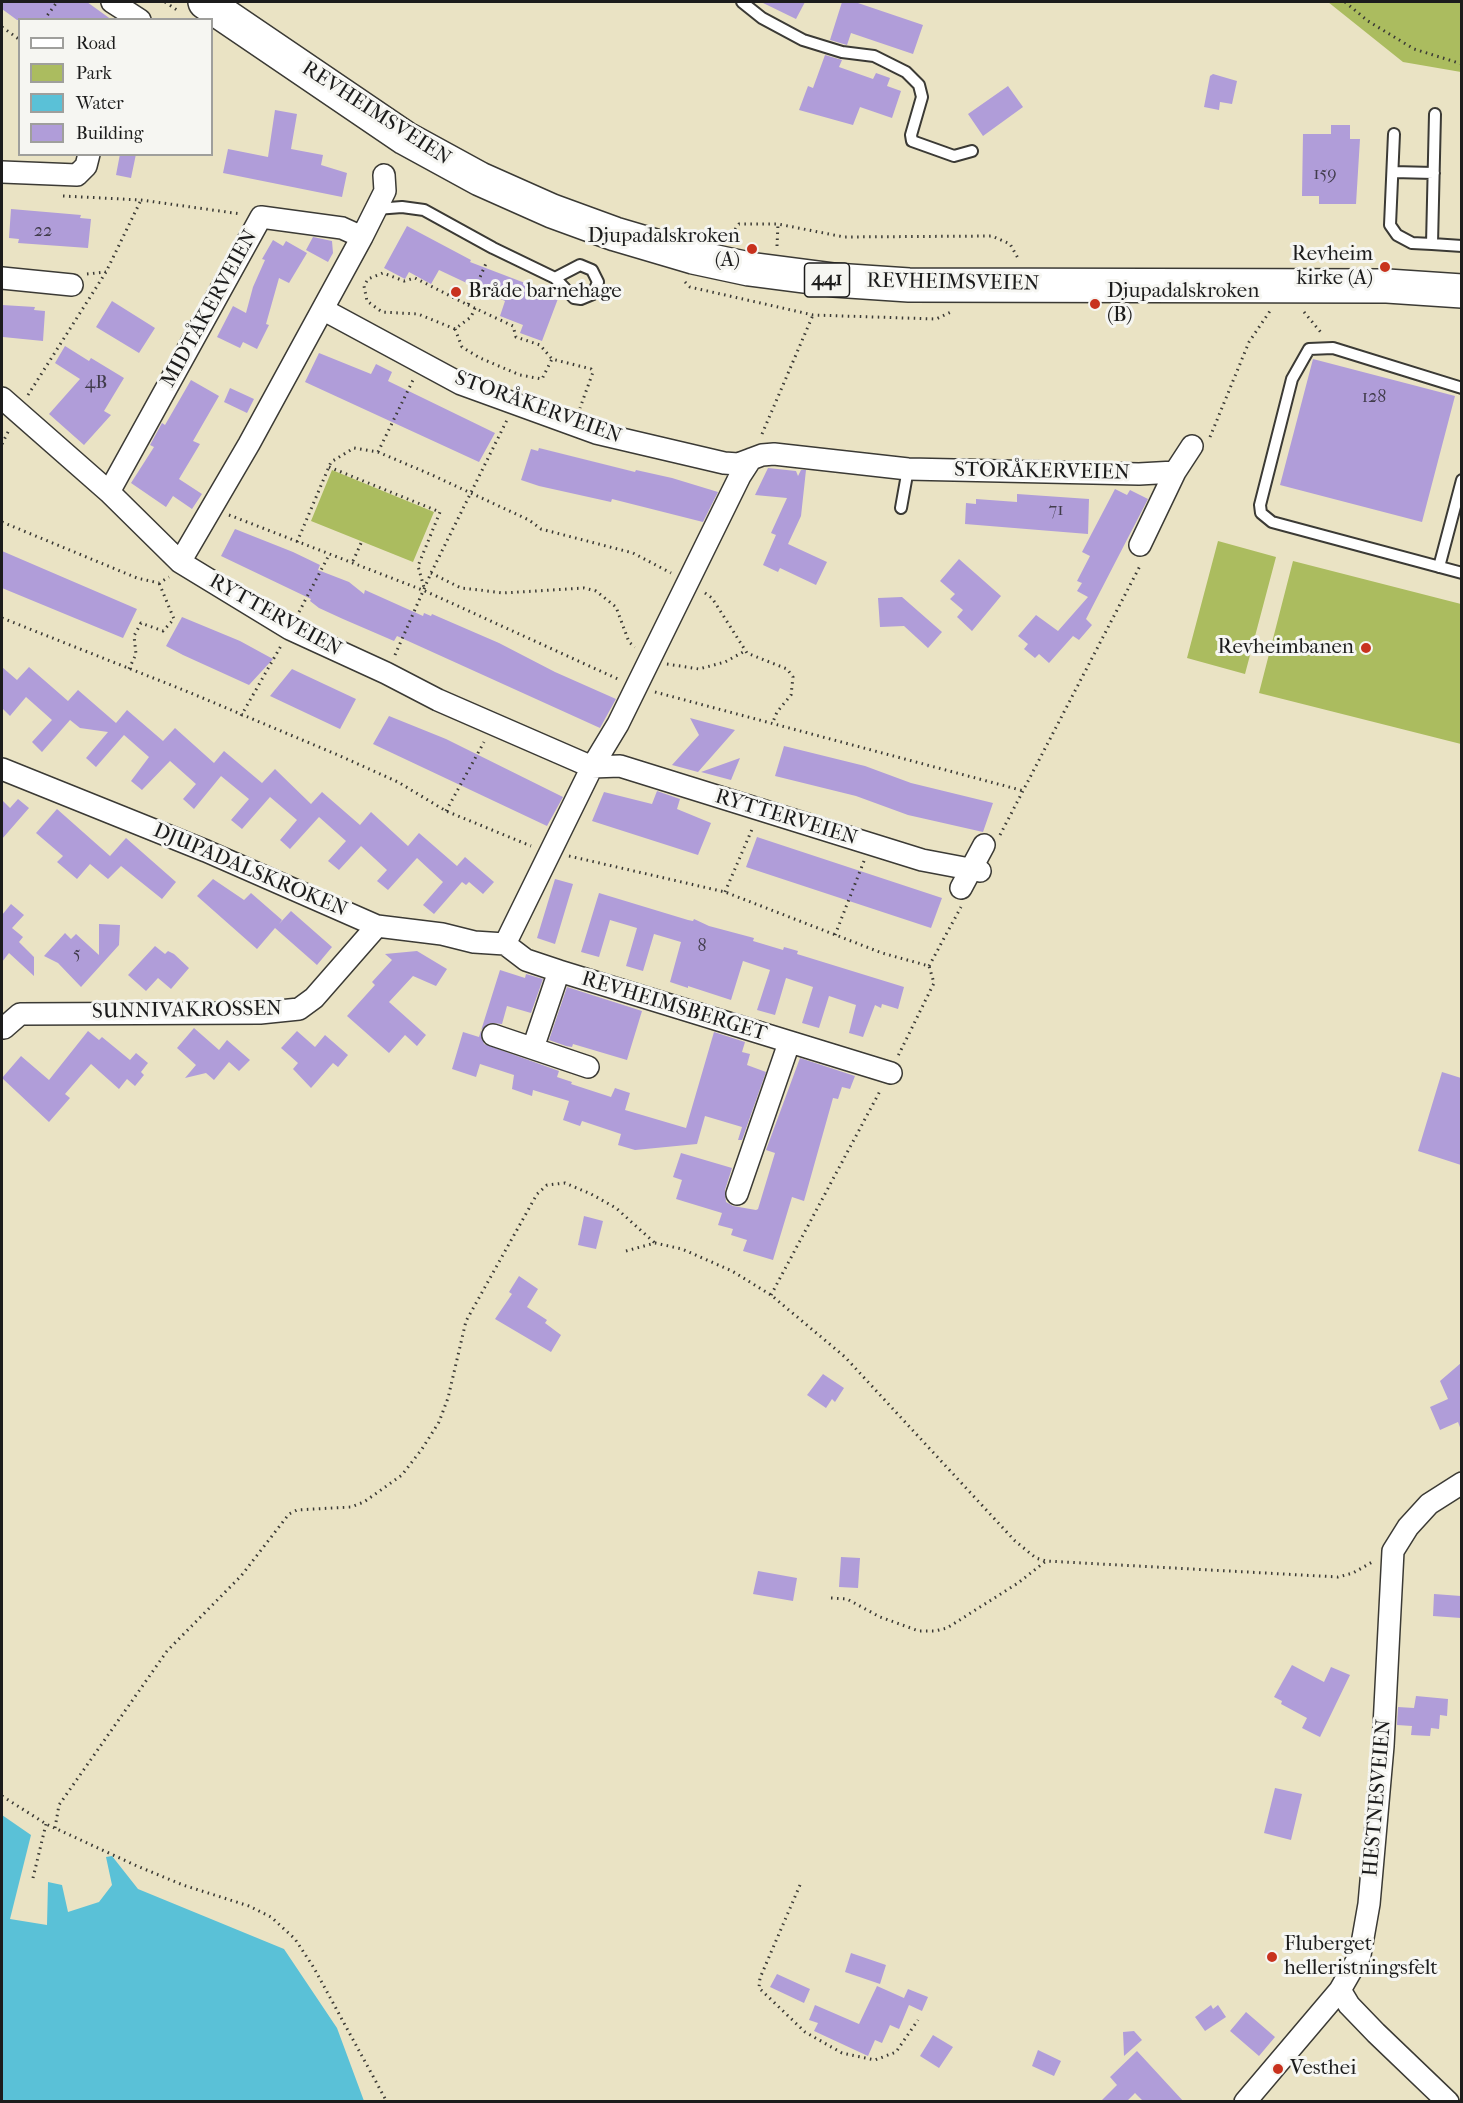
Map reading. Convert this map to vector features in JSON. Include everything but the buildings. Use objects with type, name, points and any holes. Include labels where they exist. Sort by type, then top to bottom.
[{"type":"main road","name":"REVHEIMSVEIEN","points":[[201,6],[252,33],[405,138],[480,179],[573,219],[693,258],[749,269],[834,280],[909,285],[1387,286],[1461,291]]},
{"type":"street","points":[[112,2],[137,18]]},
{"type":"street","points":[[2,172],[78,175],[86,166],[88,156]]},
{"type":"street","points":[[185,565],[213,509],[362,237],[385,191],[384,175]]},
{"type":"street","name":"MIDTÅKERVEIEN","points":[[109,492],[261,217],[342,228],[362,237]]},
{"type":"street","points":[[2,278],[72,285]]},
{"type":"street","name":"STORÅKERVEIEN","points":[[324,310],[461,384],[596,434],[724,463],[738,464],[774,454],[908,469],[1139,474],[1175,472]]},
{"type":"street","name":"RYTTERVEIEN","points":[[2,398],[109,492],[185,565],[290,629],[386,673],[438,700],[592,767],[620,766],[922,860],[976,870]]},
{"type":"street","points":[[1141,554],[1175,472],[1200,443]]},
{"type":"street","points":[[505,944],[552,854],[592,767],[636,688],[740,476],[751,459]]},
{"type":"street","name":"DJUPADALSKROKEN","points":[[2,769],[206,851],[377,926],[442,934],[474,942],[505,944]]},
{"type":"street","points":[[961,888],[976,870],[991,842]]},
{"type":"street","name":"SUNNIVAKROSSEN","points":[[2,1028],[20,1014],[260,1013],[299,1009],[314,998],[377,926]]},
{"type":"street","name":"REVHEIMSBERGET","points":[[505,944],[526,960],[891,1073]]},
{"type":"street","name":"REVHEIMSBERGET","points":[[533,1048],[559,971]]},
{"type":"street","points":[[493,1035],[588,1066]]},
{"type":"street","name":"REVHEIMSBERGET","points":[[737,1194],[789,1043]]},
{"type":"street","name":"HESTNESVEIEN","points":[[1245,2102],[1340,1990],[1360,1955],[1367,1926],[1383,1746],[1393,1551],[1408,1527],[1429,1504],[1461,1483]]},
{"type":"street","points":[[1340,1990],[1349,2005],[1448,2102]]},
{"type":"lane","points":[[742,2],[762,18],[803,40],[842,52],[874,56],[906,72],[919,85],[922,97],[911,135],[912,141],[954,156],[972,151]]},
{"type":"lane","points":[[1432,244],[1435,114]]},
{"type":"lane","points":[[1394,134],[1390,225],[1397,235],[1412,243],[1461,246]]},
{"type":"lane","points":[[1393,172],[1434,173]]},
{"type":"lane","points":[[376,209],[402,207],[424,210],[492,248],[555,278]]},
{"type":"lane","points":[[1461,388],[1333,348],[1309,349],[1292,379],[1260,505],[1261,513],[1272,522],[1291,529],[1461,573]]},
{"type":"lane","points":[[901,508],[908,469]]},
{"type":"lane","points":[[1439,567],[1461,480]]},
{"type":"path","points":[[45,18],[57,2]]},
{"type":"path","points":[[165,2],[201,6]]},
{"type":"path","points":[[1345,2],[1368,21],[1414,49],[1461,64]]},
{"type":"path","points":[[2,27],[18,39]]},
{"type":"path","points":[[60,196],[141,200],[261,217]]},
{"type":"path","points":[[2,444],[28,395],[106,272],[141,200]]},
{"type":"path","points":[[719,237],[728,240],[739,224],[778,224],[844,237],[992,236],[1010,244],[1020,263]]},
{"type":"path","points":[[777,246],[778,224]]},
{"type":"path","points":[[468,305],[492,248]]},
{"type":"path","points":[[456,329],[418,314],[382,312],[366,300],[364,285],[368,279],[383,273],[404,281],[415,278],[513,326],[516,337],[540,345],[552,359],[586,366],[593,372],[578,416]]},
{"type":"path","points":[[1200,443],[1249,342],[1275,304]]},
{"type":"path","points":[[1296,304],[1333,348]]},
{"type":"path","points":[[456,329],[471,317],[475,308]]},
{"type":"path","points":[[751,459],[813,315]]},
{"type":"path","points":[[456,329],[462,347],[480,358],[520,375],[542,379],[552,359]]},
{"type":"path","points":[[378,452],[422,363]]},
{"type":"path","points":[[386,673],[425,591],[431,573],[515,404]]},
{"type":"path","points":[[297,542],[329,467],[341,454],[354,448],[378,452],[529,520],[541,529],[633,553],[689,582],[712,598],[745,651],[759,660],[787,669],[794,677],[790,695],[777,712],[772,724]]},
{"type":"path","points":[[329,467],[440,512],[418,566],[425,591]]},
{"type":"path","points":[[213,509],[329,555],[353,561],[425,591],[636,688],[1024,791]]},
{"type":"path","points":[[2,522],[137,578],[159,583],[185,565]]},
{"type":"path","points":[[353,561],[362,542]]},
{"type":"path","points":[[991,842],[1024,791],[1141,554]]},
{"type":"path","points":[[431,573],[461,588],[504,593],[584,588],[596,591],[616,607],[629,642],[651,658],[675,668],[699,669],[726,662],[745,651]]},
{"type":"path","points":[[129,669],[136,654],[134,636],[141,623],[164,631],[174,619],[159,583]]},
{"type":"path","points":[[2,618],[338,755],[398,782],[446,811],[552,854],[725,892],[882,953],[929,966]]},
{"type":"path","points":[[446,811],[494,723]]},
{"type":"path","points":[[725,892],[760,809]]},
{"type":"path","points":[[835,935],[870,844]]},
{"type":"path","points":[[771,1295],[891,1073],[934,983],[929,966],[976,870]]},
{"type":"path","points":[[55,1828],[59,1805],[167,1651],[242,1576],[289,1514],[297,1510],[351,1507],[364,1502],[402,1475],[439,1422],[448,1398],[466,1321],[542,1189],[554,1182],[565,1183],[616,1208],[655,1243],[707,1259],[771,1295],[845,1357],[1015,1541],[1036,1558],[1046,1561],[1338,1577],[1353,1573],[1393,1551]]},
{"type":"path","points":[[626,1251],[655,1243]]},
{"type":"path","points":[[831,1598],[847,1599],[880,1617],[919,1631],[935,1631],[947,1628],[1018,1583],[1046,1561]]},
{"type":"path","points":[[2,1796],[46,1824],[183,1886],[249,1906],[270,1917],[295,1939],[314,1968],[387,2102]]},
{"type":"path","points":[[33,1878],[46,1824]]},
{"type":"path","points":[[800,1885],[760,1978],[759,1988],[805,2032],[842,2053],[875,2060],[896,2052],[918,2020]]},
{"type":"green space","points":[[1328,2],[1461,2],[1461,72],[1403,62]]},
{"type":"green space","points":[[332,470],[434,512],[413,562],[311,521]]},
{"type":"green space","points":[[1218,541],[1276,557],[1245,674],[1187,658]]},
{"type":"green space","name":"Revheimbanen","points":[[1293,561],[1461,604],[1461,744],[1259,693]]},
{"type":"water","points":[[2,1815],[31,1835],[10,1919],[47,1925],[48,1882],[62,1885],[68,1912],[99,1902],[112,1885],[106,1857],[112,1856],[138,1889],[284,1949],[337,2028],[364,2101],[2,2101]]},
{"type":"place","name":"Djupadalskroken (A)","points":[[752,249]]},
{"type":"place","name":"Revheim kirke (A)","points":[[1385,267]]},
{"type":"place","name":"Bråde barnehage","points":[[456,292]]},
{"type":"place","name":"Djupadalskroken (B)","points":[[1095,304]]},
{"type":"place","name":"Revheimbanen","points":[[1366,648]]},
{"type":"place","name":"Fluberget helleristningsfelt","points":[[1272,1957]]},
{"type":"place","name":"Vesthei","points":[[1278,2069]]}]
